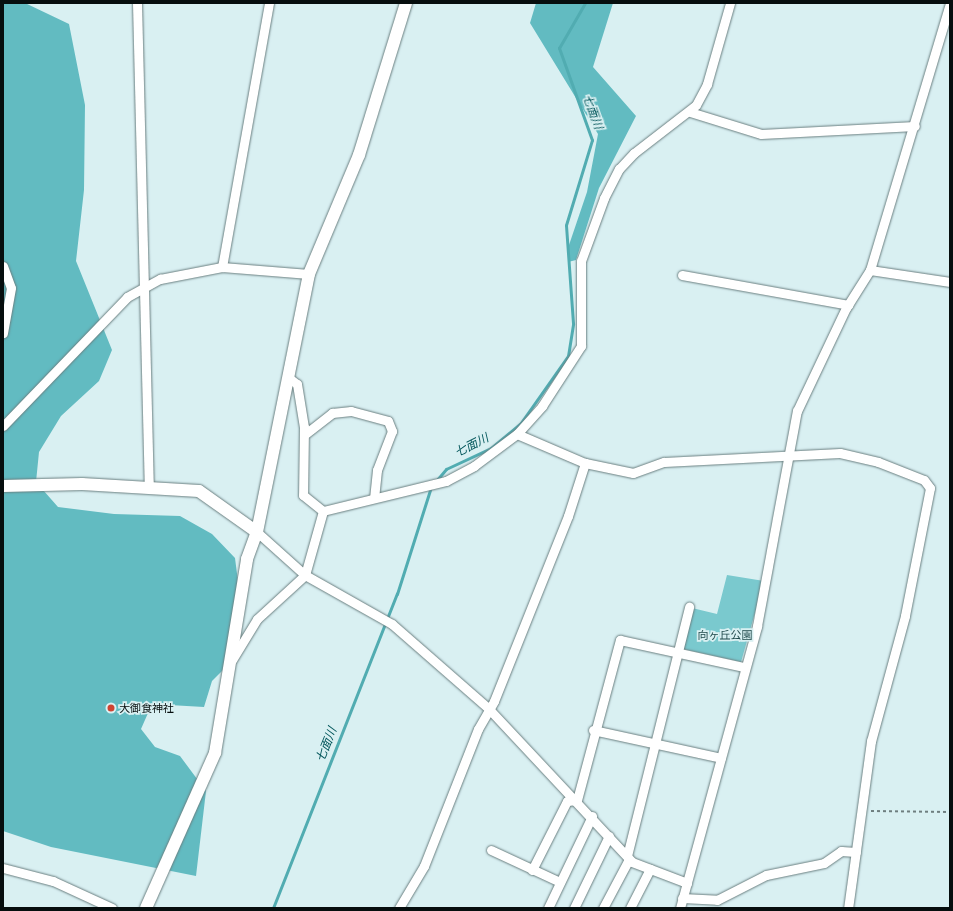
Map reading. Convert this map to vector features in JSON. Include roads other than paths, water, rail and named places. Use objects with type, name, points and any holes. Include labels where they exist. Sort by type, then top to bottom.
[{"type":"street","points":[[137,3],[149,488]]},
{"type":"street","points":[[222,268],[269,3]]},
{"type":"street","points":[[146,908],[215,753],[247,559],[257,532],[309,274],[359,155],[406,3]]},
{"type":"street","points":[[323,511],[442,482],[474,466],[518,434],[542,406],[581,346],[581,261],[604,198],[619,169],[656,135],[690,112],[706,84],[730,3]]},
{"type":"street","points":[[680,908],[721,758],[767,579],[787,458],[797,411],[848,305],[870,270],[946,31],[950,4]]},
{"type":"street","points":[[690,112],[761,134],[915,126]]},
{"type":"street","points":[[3,266],[11,288],[3,333]]},
{"type":"street","points":[[3,426],[127,297],[145,287],[187,272],[222,268],[309,274]]},
{"type":"street","points":[[870,270],[950,282]]},
{"type":"street","points":[[682,275],[848,305]]},
{"type":"street","points":[[289,378],[297,384],[304,435],[303,495],[323,511]]},
{"type":"street","points":[[304,435],[332,413],[351,411],[388,421],[392,431],[377,470],[374,498]]},
{"type":"street","points":[[518,434],[585,463],[633,473],[664,462],[787,458],[840,453],[878,462],[924,480],[930,488],[904,616],[871,741],[848,908]]},
{"type":"street","points":[[399,908],[424,866],[568,516],[585,463]]},
{"type":"street","points":[[3,486],[82,484],[199,492],[257,532],[305,576],[392,624],[489,709],[592,816],[628,858],[650,869],[687,883]]},
{"type":"street","points":[[229,664],[257,619],[305,576],[323,511]]},
{"type":"street","points":[[603,908],[628,858],[657,744],[689,607]]},
{"type":"street","points":[[577,800],[593,730],[620,640],[744,667]]},
{"type":"street","points":[[593,730],[721,758]]},
{"type":"street","points":[[532,870],[567,801],[577,800]]},
{"type":"street","points":[[548,908],[592,816]]},
{"type":"street","points":[[574,908],[609,836]]},
{"type":"street","points":[[490,850],[560,882]]},
{"type":"street","points":[[682,898],[717,900],[766,875],[824,863],[841,851],[856,852]]},
{"type":"street","points":[[3,868],[53,881],[112,908]]},
{"type":"street","points":[[630,908],[650,869]]},
{"type":"waterway","name":"七面川","points":[[436,481],[446,469],[491,448],[520,424],[568,356],[573,323],[566,225],[592,140],[559,48],[585,3]]},
{"type":"waterway","name":"七面川","points":[[273,908],[397,594],[431,487]]},
{"type":"place","name":"大御食神社","points":[[111,708]]},
{"type":"park label","name":"向ヶ丘公園","points":[[725,635]]}]
